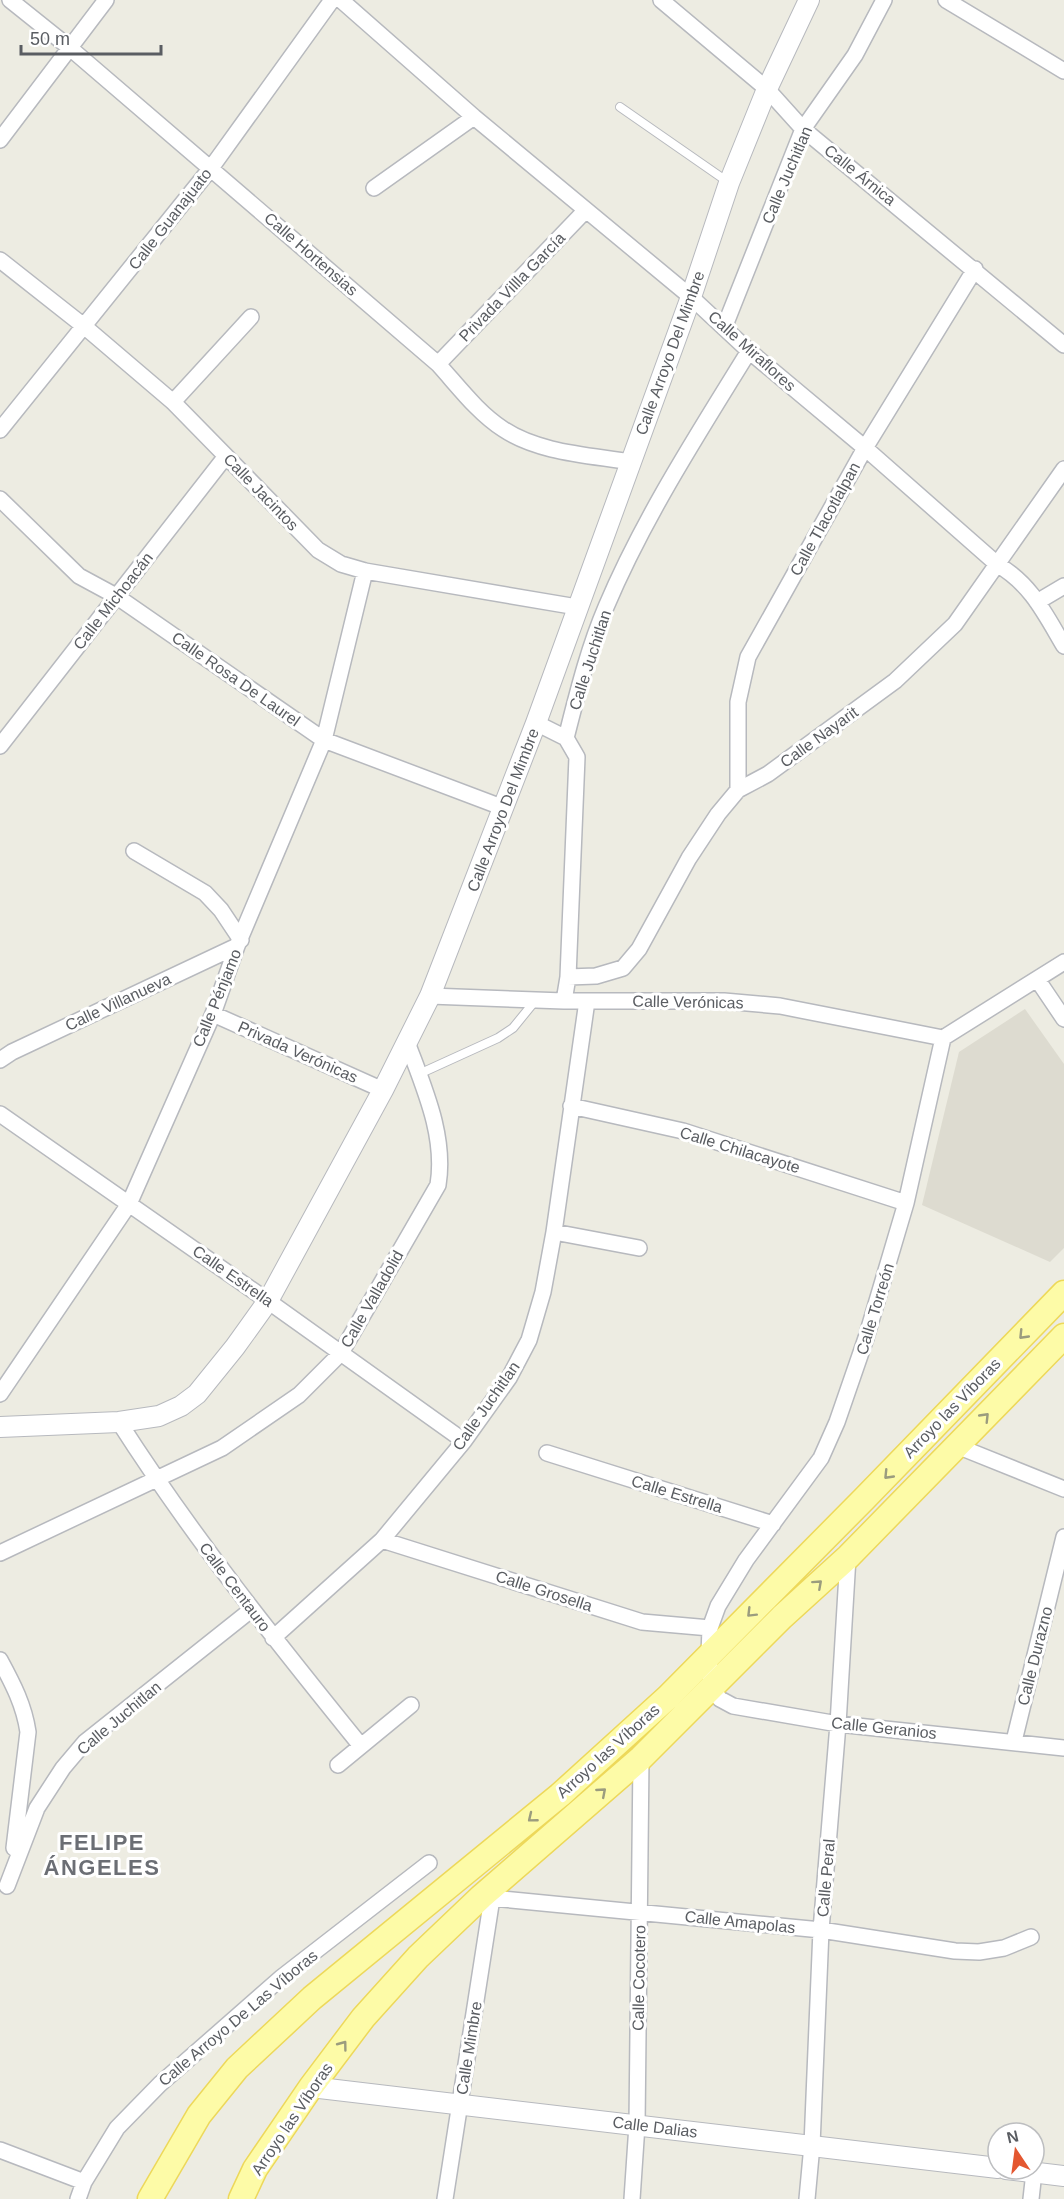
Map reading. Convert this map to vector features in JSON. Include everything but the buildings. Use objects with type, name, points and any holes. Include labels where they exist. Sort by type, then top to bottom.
[{"type":"main road","name":"Arroyo las Víboras","points":[[150,2199],[199,2115],[237,2068],[312,1998],[560,1795],[668,1696],[1064,1293]]},
{"type":"main road","name":"Arroyo las Víboras","points":[[241,2199],[255,2169],[311,2088],[363,2019],[418,1957],[487,1898],[641,1758],[782,1617],[848,1557],[1064,1336]]},
{"type":"street","name":"Calle Hortensias","points":[[10,0],[211,168],[438,364],[485,415],[502,429],[522,440],[542,446],[631,462]]},
{"type":"street","points":[[0,140],[106,0]]},
{"type":"street","name":"Calle Guanajuato","points":[[0,430],[211,168],[332,0]]},
{"type":"street","name":"Calle Miraflores","points":[[341,0],[474,117],[691,297],[748,351],[865,448],[998,565],[1014,574],[1037,602],[1064,646]]},
{"type":"street","name":"Calle Árnica","points":[[661,0],[767,88],[804,129],[1064,345]]},
{"type":"street","name":"Calle Arroyo Del Mimbre","points":[[0,1427],[119,1422],[159,1416],[181,1406],[198,1394],[236,1347],[268,1301],[383,1090],[430,996],[566,642],[691,297],[729,183],[767,88],[809,0]]},
{"type":"street","name":"Calle Juchitlan","points":[[724,328],[804,129],[855,56],[884,0]]},
{"type":"street","points":[[946,0],[1064,71]]},
{"type":"street","points":[[374,188],[474,117]]},
{"type":"street","name":"Privada Villla García","points":[[438,364],[585,211]]},
{"type":"street","name":"Calle Jacintos","points":[[0,260],[85,327],[172,402],[318,550],[341,564],[365,571],[577,607]]},
{"type":"street","name":"Calle Tlacotlalpan","points":[[738,790],[738,702],[748,657],[865,448],[975,269]]},
{"type":"street","points":[[172,402],[250,317]]},
{"type":"street","name":"Calle Juchitlan","points":[[566,738],[606,608],[662,493],[748,351]]},
{"type":"street","name":"Calle Michoacán","points":[[0,746],[226,456]]},
{"type":"street","name":"Calle Nayarit","points":[[568,977],[596,976],[623,968],[639,949],[689,858],[718,814],[738,790],[768,774],[895,681],[955,624],[1064,469]]},
{"type":"street","name":"Calle Rosa De Laurel","points":[[0,499],[79,576],[116,596],[324,740],[504,808]]},
{"type":"street","name":"Calle Pénjamo","points":[[0,1394],[129,1204],[213,1014],[239,943],[324,740],[365,571]]},
{"type":"street","points":[[1037,602],[1064,586]]},
{"type":"street","points":[[566,642],[591,652]]},
{"type":"street","points":[[536,723],[566,738],[577,757],[568,977],[564,1001]]},
{"type":"street","points":[[134,851],[205,893],[221,910],[239,943]]},
{"type":"street","name":"Calle Villanueva","points":[[0,1060],[12,1052],[239,943]]},
{"type":"street","points":[[943,1038],[1064,962]]},
{"type":"street","points":[[1037,979],[1064,1019]]},
{"type":"street","name":"Calle Verónicas","points":[[430,996],[564,1001],[724,1001],[780,1006],[943,1038]]},
{"type":"street","name":"Calle Juchitlan","points":[[273,1638],[382,1540],[464,1441],[509,1378],[528,1340],[543,1292],[554,1232],[587,1001]]},
{"type":"street","name":"Privada Verónicas","points":[[213,1014],[383,1090]]},
{"type":"street","name":"Calle Torreón","points":[[711,1688],[710,1628],[723,1597],[746,1560],[821,1458],[854,1378],[906,1203],[943,1038]]},
{"type":"street","name":"Calle Valladolid","points":[[0,1553],[222,1448],[299,1395],[341,1353],[438,1185],[441,1167],[438,1135],[407,1042]]},
{"type":"street","name":"Calle Chilacayote","points":[[571,1106],[683,1131],[906,1203]]},
{"type":"street","name":"Calle Estrella","points":[[0,1114],[464,1441]]},
{"type":"street","points":[[554,1232],[639,1248]]},
{"type":"street","name":"Calle Centauro","points":[[119,1422],[156,1479],[251,1610],[361,1746]]},
{"type":"street","points":[[957,1446],[1064,1489]]},
{"type":"street","name":"Calle Estrella","points":[[546,1453],[773,1524]]},
{"type":"street","name":"Calle Durazno","points":[[1014,1741],[1064,1537]]},
{"type":"street","name":"Calle Grosella","points":[[382,1540],[642,1622],[710,1628]]},
{"type":"street","name":"Calle Peral","points":[[807,2199],[812,2145],[821,1930],[838,1724],[848,1557]]},
{"type":"street","name":"Calle Juchitlan","points":[[3,1892],[37,1808],[63,1768],[85,1742],[251,1610]]},
{"type":"street","points":[[0,1660],[17,1691],[26,1716],[28,1732],[15,1840],[3,1892]]},
{"type":"street","name":"Calle Geranios","points":[[711,1688],[720,1699],[733,1706],[838,1724],[1064,1748]]},
{"type":"street","points":[[338,1765],[411,1705]]},
{"type":"street","name":"Calle Cocotero","points":[[632,2199],[637,2125],[641,1758]]},
{"type":"street","name":"Calle Arroyo De Las Víboras","points":[[78,2199],[84,2182],[117,2128],[160,2084],[282,1977],[429,1863]]},
{"type":"street","name":"Calle Amapolas","points":[[487,1898],[821,1930],[927,1948],[963,1951],[980,1952],[1004,1948],[1030,1937]]},
{"type":"street","name":"Calle Mimbre","points":[[445,2199],[487,1898]]},
{"type":"street","name":"Calle Dalias","points":[[311,2088],[986,2167]]},
{"type":"street","points":[[0,2150],[84,2182]]},
{"type":"street","points":[[1046,2174],[1064,2176]]},
{"type":"street","points":[[1031,2199],[1033,2181]]},
{"type":"lane","points":[[620,106],[729,183]]},
{"type":"lane","points":[[419,1074],[498,1038],[513,1028],[536,1000]]},
{"type":"shaded area","points":[[1025,1009],[1064,1064],[1064,1248],[1050,1262],[922,1205],[959,1052]]},
{"type":"district","name":"FELIPE ÁNGELES","points":[[102,1854]]}]
